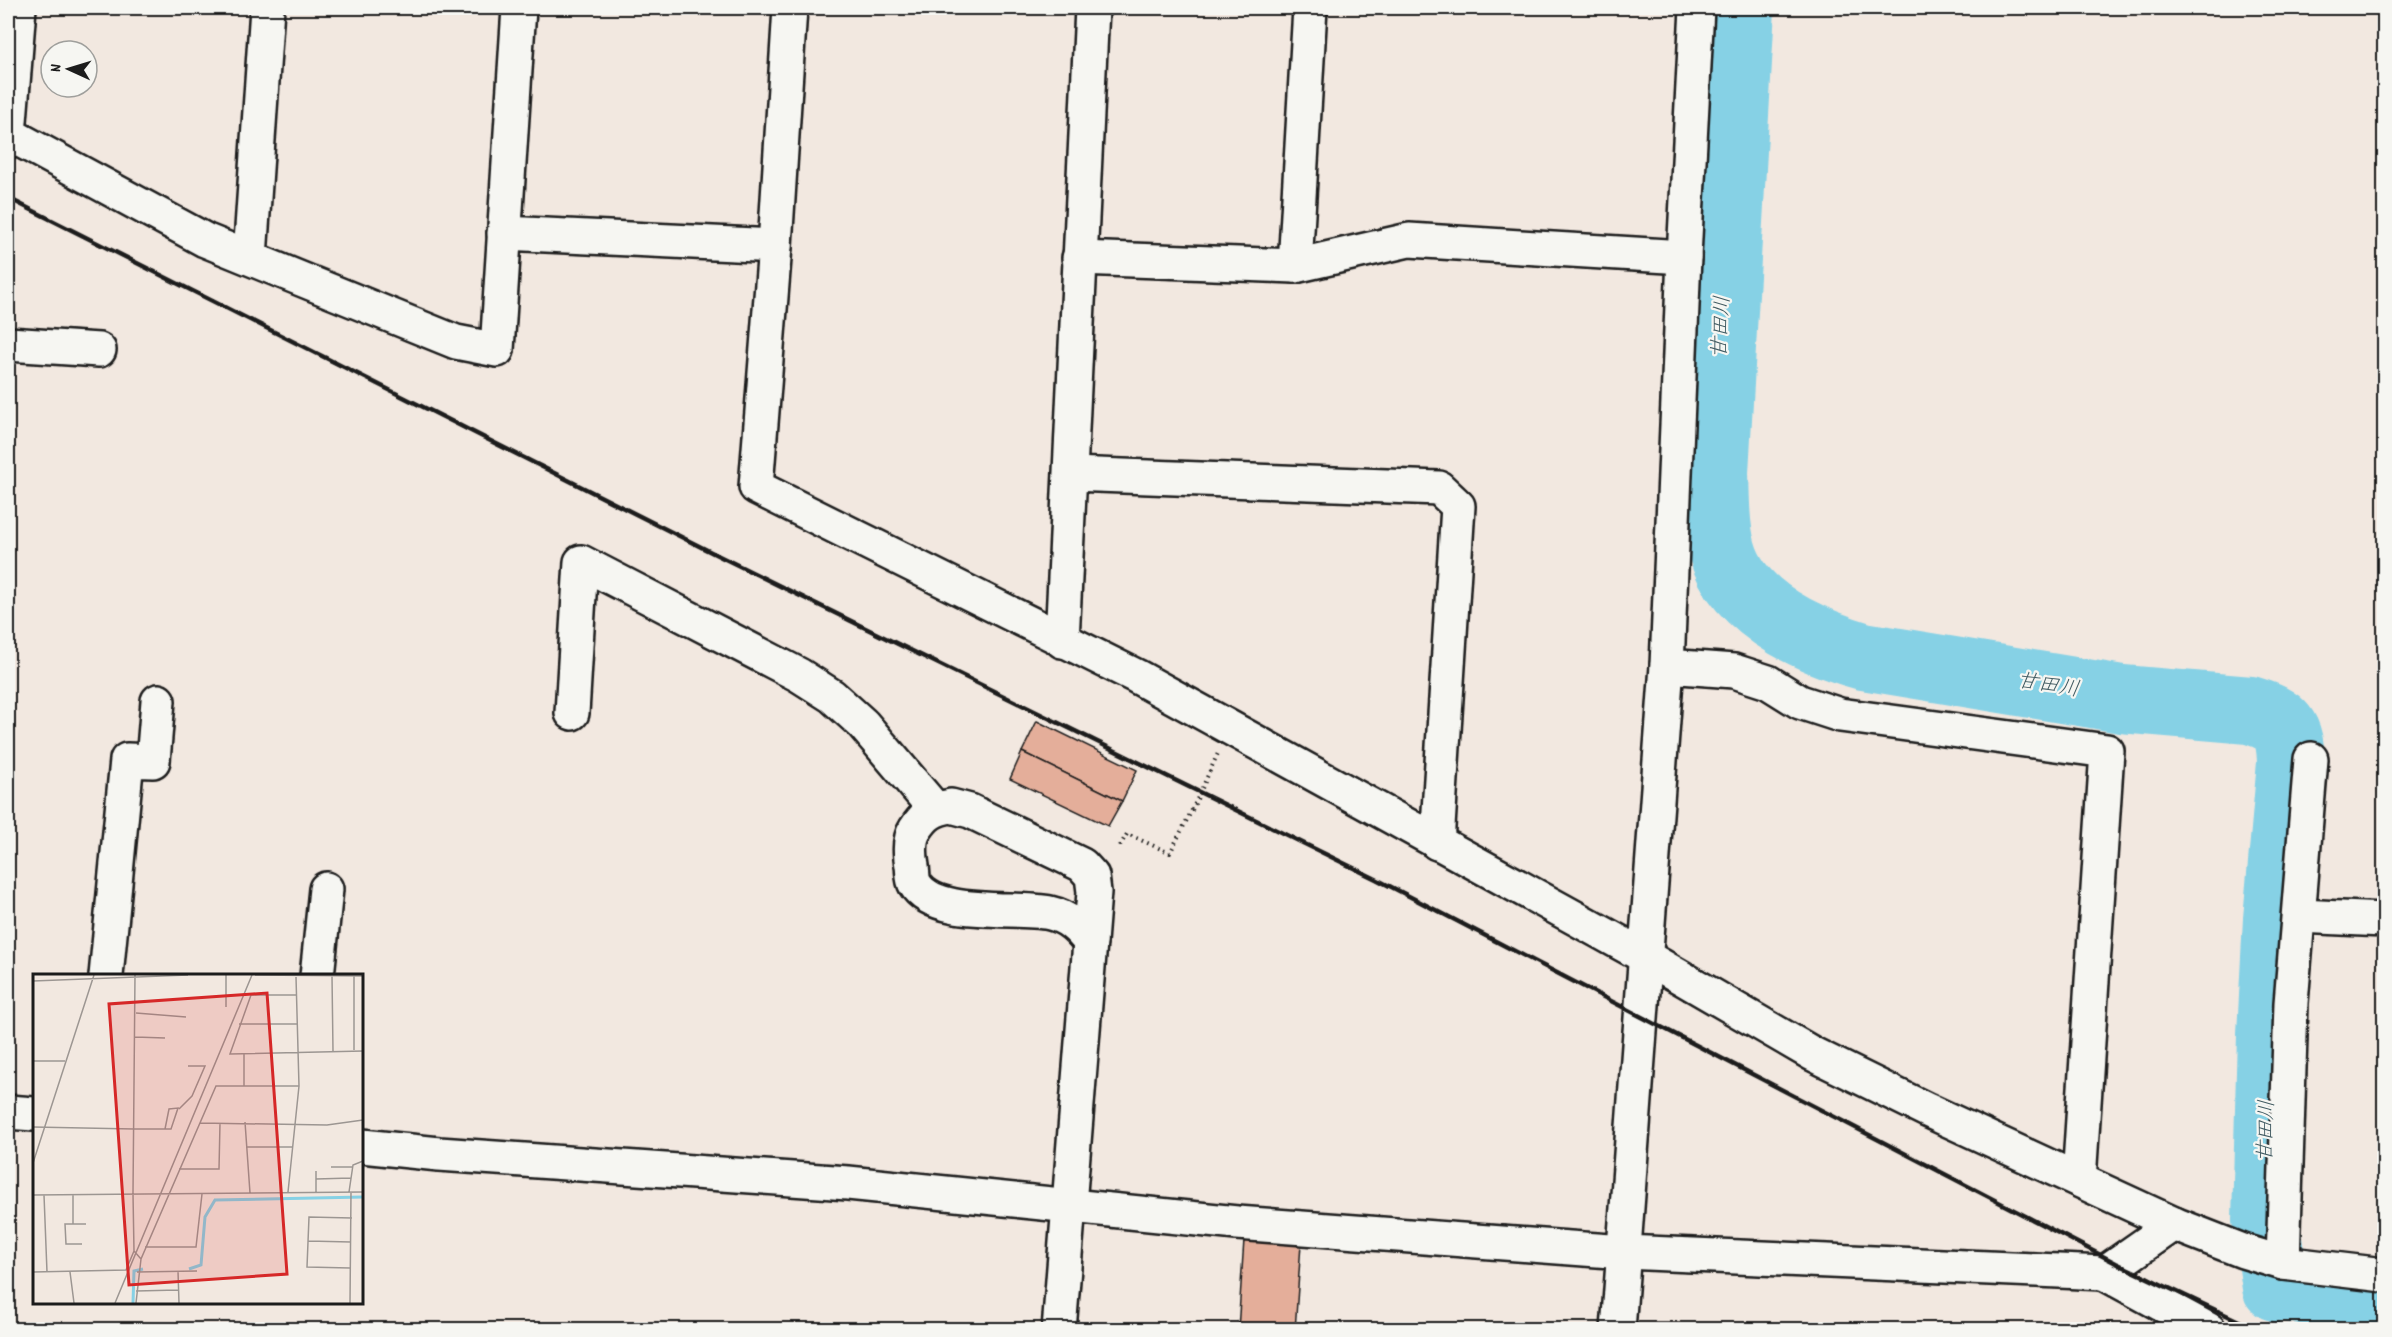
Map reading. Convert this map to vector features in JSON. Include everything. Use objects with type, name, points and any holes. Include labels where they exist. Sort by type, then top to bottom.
[{"type":"street","points":[[20,8],[9,134],[205,240],[250,256],[456,342],[497,350],[519,8]]},
{"type":"street","points":[[250,256],[267,8]]},
{"type":"street","points":[[790,8],[756,487],[1136,676],[1646,957],[1813,1054],[1927,1110],[2174,1224],[2243,1251],[2283,1263],[2311,1268],[2385,1275]]},
{"type":"street","points":[[1062,641],[1092,8]]},
{"type":"street","points":[[1295,266],[1310,8]]},
{"type":"street","points":[[1618,1329],[1667,666],[1697,8]]},
{"type":"street","points":[[504,233],[774,246]]},
{"type":"street","points":[[1079,258],[1295,266],[1409,240],[1684,257]]},
{"type":"street","points":[[8,344],[99,350]]},
{"type":"street","points":[[1071,474],[1439,488],[1458,506],[1437,843]]},
{"type":"street","points":[[572,713],[581,562],[799,675],[832,696],[863,724],[935,809]]},
{"type":"street","points":[[1667,666],[1734,671],[1768,682],[1800,702],[1840,715],[2107,751],[2079,1180]]},
{"type":"street","points":[[106,974],[127,760],[153,761],[158,701]]},
{"type":"street","points":[[2283,1263],[2291,1003],[2311,759]]},
{"type":"street","points":[[1059,1329],[1070,1207],[1094,892],[1092,876],[1082,865],[969,810],[951,806],[935,809],[923,817],[913,834],[910,856],[914,882],[926,896],[942,904],[1049,913],[1075,924],[1090,942]]},
{"type":"street","points":[[317,974],[326,889]]},
{"type":"street","points":[[2299,916],[2385,920]]},
{"type":"street","points":[[8,1112],[33,1114]]},
{"type":"street","points":[[363,1146],[439,1155],[848,1183],[1237,1223],[1624,1252],[2104,1273],[2209,1329]]},
{"type":"street","points":[[2104,1273],[2174,1224]]},
{"type":"path","points":[[1120,846],[1127,834],[1170,853],[1219,751]]},
{"type":"building","points":[[1037,721],[1137,770],[1122,801],[1022,752]]},
{"type":"building","points":[[1022,752],[1122,801],[1108,826],[1010,779]]},
{"type":"building","points":[[1244,1240],[1301,1244],[1295,1330],[1238,1330]]},
{"type":"waterway","name":"甘田川","points":[[1741,8],[1715,472],[1718,527],[1725,559],[1735,578],[1748,595],[1764,609],[1802,633],[1843,650],[1863,656],[2122,699],[2250,710],[2270,718],[2282,727],[2289,741],[2291,763],[2277,919],[2266,1220],[2276,1287],[2384,1300]]},
{"type":"waterway","points":[[2274,1330],[2276,1287]]},
{"type":"railway","points":[[8,198],[717,555],[1376,879],[2116,1263],[2258,1330]]}]
